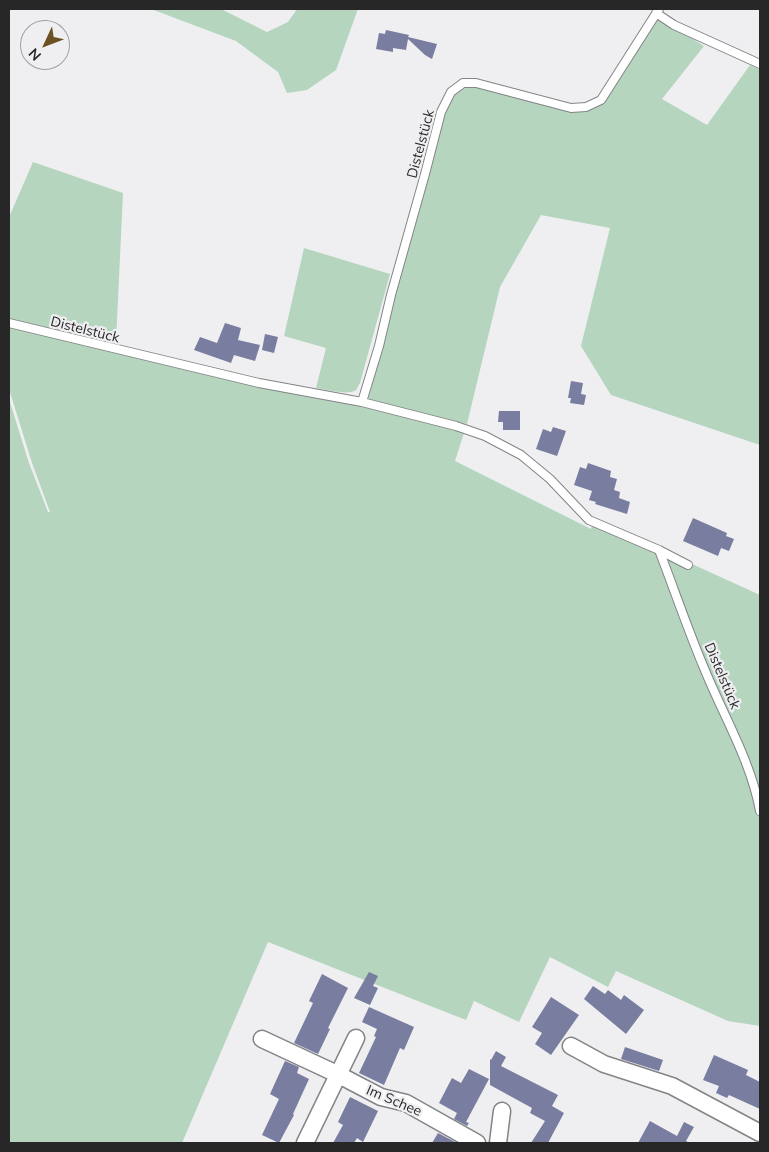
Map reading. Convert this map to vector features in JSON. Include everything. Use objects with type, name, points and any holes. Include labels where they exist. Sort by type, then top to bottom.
[{"type":"street","points":[[305,1143],[356,1038]]},
{"type":"street","name":"Im Schee","points":[[262,1039],[381,1097],[406,1103],[477,1143]]},
{"type":"street","points":[[572,1046],[604,1064],[672,1086],[760,1133]]},
{"type":"street","points":[[498,1143],[502,1111]]},
{"type":"lane","points":[[657,11],[674,25],[760,64]]},
{"type":"lane","name":"Distelstück","points":[[362,402],[426,174],[441,112],[451,92],[463,82],[476,83],[571,108],[586,107],[601,100],[657,11]]},
{"type":"lane","name":"Distelstück","points":[[9,323],[258,383],[362,402],[456,426],[485,436],[521,455],[550,479],[589,520],[659,550],[688,565]]},
{"type":"lane","name":"Distelstück","points":[[659,550],[704,667],[743,757],[758,798],[760,811]]},
{"type":"green space","points":[[151,9],[221,9],[267,32],[288,22],[297,9],[358,9],[336,70],[307,90],[287,93],[278,72],[236,41]]},
{"type":"green space","points":[[659,18],[704,46],[662,99],[707,125],[750,65],[760,70],[760,445],[611,395],[581,346],[610,228],[541,215],[500,287],[467,424],[368,400],[394,296],[444,114],[455,94],[468,87],[476,86],[586,110],[619,75]]},
{"type":"green space","points":[[33,162],[123,193],[116,342],[39,327],[9,319],[9,217]]},
{"type":"green space","points":[[304,248],[390,274],[360,383],[353,392],[316,388],[326,348],[284,336]]},
{"type":"green space","points":[[9,326],[122,354],[351,403],[464,433],[455,461],[591,529],[592,524],[655,551],[702,669],[743,762],[760,820],[760,1026],[728,1021],[616,971],[608,987],[550,957],[519,1022],[474,1001],[466,1020],[268,942],[182,1143],[9,1143],[9,399],[29,463],[48,512],[50,512],[32,463],[9,389]]},
{"type":"green space","points":[[660,552],[691,567],[692,564],[760,595],[760,805],[724,709]]},
{"type":"building","points":[[386,30],[437,44],[432,59],[408,39],[406,50],[393,48],[393,52],[376,49],[379,33],[385,34]]},
{"type":"building","points":[[225,323],[241,328],[238,340],[260,345],[255,361],[234,355],[231,363],[194,350],[200,337],[217,343]]},
{"type":"building","points":[[265,334],[278,337],[274,353],[262,350]]},
{"type":"building","points":[[571,381],[583,383],[581,394],[586,395],[584,405],[570,403],[571,398],[568,398]]},
{"type":"building","points":[[499,411],[520,411],[520,430],[503,430],[503,422],[498,422]]},
{"type":"building","points":[[553,427],[566,431],[557,456],[536,449],[543,429],[551,432]]},
{"type":"building","points":[[588,463],[611,471],[610,477],[617,479],[614,490],[620,492],[619,498],[630,502],[627,514],[595,504],[596,502],[589,500],[592,491],[574,485],[580,467],[586,469]]},
{"type":"building","points":[[693,518],[727,533],[726,536],[734,539],[729,551],[721,548],[718,556],[683,541]]},
{"type":"building","points":[[369,972],[378,976],[373,986],[378,988],[370,1005],[354,998]]},
{"type":"building","points":[[322,974],[348,988],[328,1028],[330,1029],[318,1054],[294,1043],[313,1003],[309,1001]]},
{"type":"building","points":[[593,986],[605,994],[608,990],[621,1000],[624,995],[644,1010],[626,1034],[584,999]]},
{"type":"building","points":[[551,997],[579,1015],[551,1055],[535,1044],[542,1033],[532,1027]]},
{"type":"building","points":[[369,1007],[414,1027],[404,1050],[400,1048],[384,1085],[359,1073],[376,1037],[374,1036],[377,1029],[362,1022]]},
{"type":"building","points":[[625,1047],[663,1060],[659,1071],[621,1059]]},
{"type":"building","points":[[496,1051],[506,1057],[501,1066],[558,1095],[552,1106],[564,1113],[548,1143],[531,1143],[545,1121],[530,1113],[532,1108],[490,1085],[490,1059]]},
{"type":"building","points":[[714,1055],[748,1070],[746,1075],[760,1082],[760,1109],[729,1095],[727,1098],[716,1093],[719,1086],[703,1080]]},
{"type":"building","points":[[285,1061],[299,1067],[297,1073],[309,1079],[294,1115],[279,1143],[262,1135],[279,1099],[270,1094]]},
{"type":"building","points":[[469,1069],[489,1079],[466,1122],[469,1123],[467,1126],[454,1119],[457,1113],[439,1103],[452,1078],[461,1083]]},
{"type":"building","points":[[350,1097],[378,1111],[363,1142],[357,1138],[354,1143],[333,1143],[343,1125],[338,1122]]},
{"type":"building","points":[[650,1121],[677,1136],[684,1122],[694,1127],[686,1141],[690,1143],[638,1143]]},
{"type":"building","points":[[438,1133],[457,1143],[432,1143]]}]
